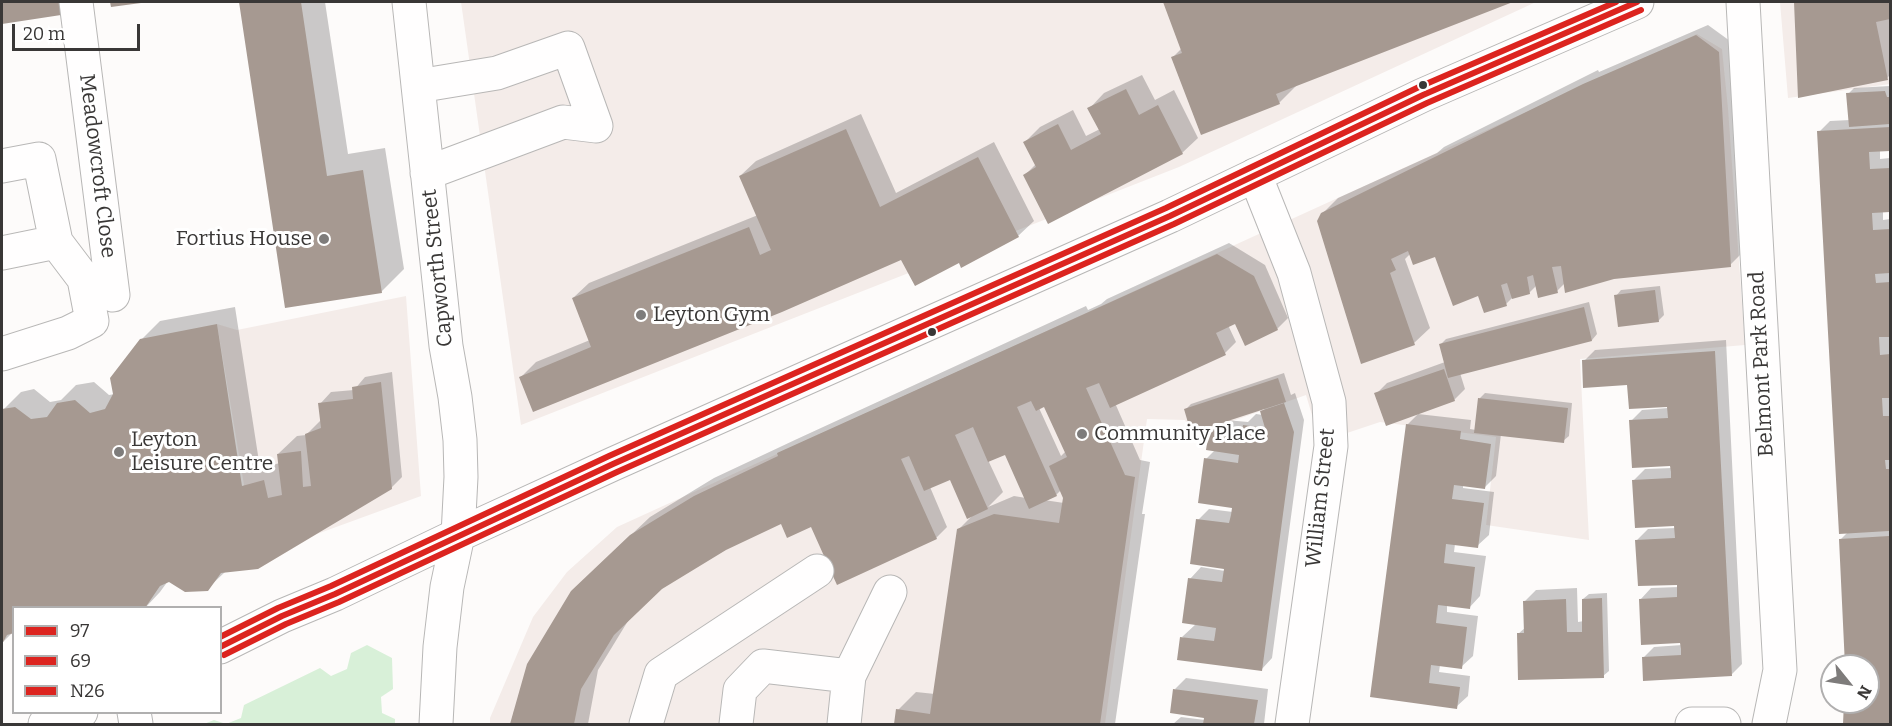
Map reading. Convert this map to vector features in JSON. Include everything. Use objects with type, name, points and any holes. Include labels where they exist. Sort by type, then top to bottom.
[{"type":"street","name":"Meadowcroft Close","points":[[76,2],[112,295]]},
{"type":"street","name":"Capworth Street","points":[[409,2],[446,346],[460,440],[458,535],[447,587],[440,647],[436,724]]},
{"type":"street","points":[[222,645],[458,535],[1170,216],[1423,95],[1637,2]]},
{"type":"street","name":"Belmont Park Road","points":[[1743,2],[1780,670],[1768,724]]},
{"type":"street","points":[[418,86],[497,73],[568,48],[596,126],[563,122],[428,173]]},
{"type":"street","points":[[2,166],[39,159],[56,242],[84,279],[92,321],[68,333],[2,354]]},
{"type":"street","name":"William Street","points":[[1255,175],[1294,273],[1329,402],[1331,446],[1292,724]]},
{"type":"street","points":[[2,253],[56,242]]},
{"type":"street","points":[[646,724],[661,674],[817,571]]},
{"type":"street","points":[[844,724],[849,676],[890,592]]},
{"type":"street","points":[[736,724],[740,690],[763,666],[849,676]]},
{"type":"street","points":[[45,724],[75,714]]},
{"type":"street","points":[[1692,724],[1724,724]]},
{"type":"shaded area","points":[[461,2],[1536,2],[1179,167],[521,425]]},
{"type":"shaded area","points":[[1780,2],[1890,2],[1890,84],[1788,98]]},
{"type":"shaded area","points":[[1697,34],[1722,49],[1745,345],[1580,359],[1589,540],[1486,525],[1496,437],[1380,422],[1320,442],[1306,395],[1193,435],[1185,420],[1147,419],[1105,724],[490,724],[490,718],[533,617],[567,572],[617,527]]},
{"type":"shaded area","points":[[406,296],[421,496],[317,534],[258,569],[217,324],[237,330]]},
{"type":"green space","points":[[367,645],[392,658],[393,689],[381,697],[382,713],[395,719],[395,724],[226,724],[241,718],[244,705],[320,668],[331,676],[347,669],[351,653]]},
{"type":"green space","points":[[214,720],[226,724],[204,724]]},
{"type":"building","points":[[2,2],[59,2],[61,15],[2,24]]},
{"type":"building","points":[[110,2],[141,2],[141,3],[111,7]]},
{"type":"building","points":[[239,2],[301,2],[327,176],[363,170],[382,293],[285,308]]},
{"type":"building","points":[[1163,2],[1513,2],[1276,94],[1280,104],[1201,135],[1171,57],[1182,53]]},
{"type":"building","points":[[1794,2],[1890,2],[1890,19],[1876,22],[1888,80],[1798,98]]},
{"type":"building","points":[[1696,35],[1719,52],[1731,267],[1614,279],[1565,293],[1561,266],[1552,267],[1558,293],[1538,298],[1533,275],[1527,277],[1530,294],[1512,299],[1507,283],[1501,285],[1507,306],[1484,313],[1478,296],[1453,306],[1435,257],[1413,265],[1408,251],[1391,259],[1396,270],[1390,273],[1415,345],[1361,364],[1317,221],[1321,213],[1583,84]]},
{"type":"building","points":[[1126,89],[1139,115],[1158,105],[1183,154],[1048,224],[1023,175],[1036,167],[1023,142],[1058,124],[1071,150],[1101,134],[1087,108]]},
{"type":"building","points":[[1885,91],[1887,97],[1890,97],[1890,124],[1849,127],[1846,93]]},
{"type":"building","points":[[1890,127],[1890,151],[1869,152],[1870,169],[1890,168],[1890,212],[1872,213],[1873,230],[1890,229],[1890,273],[1875,274],[1876,283],[1890,282],[1890,337],[1879,337],[1880,355],[1890,354],[1890,398],[1882,398],[1883,416],[1890,416],[1890,460],[1885,460],[1886,469],[1890,469],[1889,531],[1839,534],[1817,131]]},
{"type":"building","points":[[846,129],[880,207],[978,157],[1019,237],[961,268],[959,263],[915,286],[901,260],[782,312],[533,412],[519,377],[591,347],[572,298],[749,227],[760,255],[771,250],[739,176]]},
{"type":"building","points":[[1217,254],[1254,276],[1278,330],[1245,346],[1235,324],[1216,333],[1226,355],[1110,408],[1099,383],[1086,388],[1125,475],[1135,477],[1100,724],[894,724],[896,709],[930,714],[957,529],[994,514],[1059,523],[1063,498],[1049,466],[1067,457],[1044,407],[1036,411],[1031,401],[1017,407],[1057,496],[1029,509],[1005,455],[988,462],[973,427],[955,435],[988,509],[967,519],[950,480],[924,491],[909,456],[901,459],[937,539],[837,585],[811,527],[787,538],[781,524],[726,550],[662,589],[614,635],[581,689],[574,724],[510,724],[527,664],[571,591],[630,535],[694,496],[778,456],[777,453]]},
{"type":"building","points":[[1655,290],[1659,322],[1618,327],[1614,295]]},
{"type":"building","points":[[1584,307],[1592,341],[1448,378],[1439,344]]},
{"type":"building","name":"Leyton Leisure Centre","points":[[217,324],[242,486],[264,480],[268,498],[282,495],[277,454],[301,451],[303,487],[311,486],[305,434],[321,428],[318,403],[353,399],[352,387],[381,382],[392,489],[258,569],[221,573],[208,591],[185,592],[169,582],[160,586],[146,606],[12,606],[12,634],[7,635],[2,644],[2,409],[15,407],[31,419],[47,417],[57,403],[75,400],[90,413],[105,409],[113,394],[110,378],[140,339]]},
{"type":"building","points":[[1715,351],[1732,676],[1643,681],[1642,657],[1681,655],[1681,649],[1680,643],[1641,645],[1639,599],[1677,597],[1677,585],[1638,586],[1635,540],[1675,538],[1674,526],[1635,528],[1632,480],[1671,478],[1671,472],[1670,466],[1632,468],[1629,420],[1668,418],[1667,407],[1629,409],[1627,385],[1583,388],[1582,360]]},
{"type":"building","points":[[1444,369],[1455,401],[1386,426],[1374,393]]},
{"type":"building","points":[[1278,378],[1286,402],[1191,433],[1184,409]]},
{"type":"building","points":[[1478,398],[1568,408],[1564,443],[1474,433]]},
{"type":"building","points":[[1284,403],[1294,432],[1262,671],[1177,660],[1180,637],[1214,641],[1216,628],[1182,623],[1188,578],[1222,582],[1224,569],[1190,564],[1196,519],[1229,523],[1232,508],[1198,503],[1204,458],[1238,463],[1239,455],[1206,450],[1209,430],[1242,434],[1243,425],[1265,428],[1260,411]]},
{"type":"building","points":[[1406,424],[1461,431],[1460,439],[1491,444],[1485,489],[1454,485],[1452,499],[1484,503],[1478,548],[1446,544],[1444,563],[1475,567],[1470,609],[1438,605],[1436,623],[1467,627],[1462,669],[1431,665],[1429,683],[1460,687],[1457,709],[1370,697]]},
{"type":"building","points":[[1889,536],[1890,724],[1843,724],[1843,714],[1880,714],[1880,654],[1844,654],[1839,539]]},
{"type":"building","points":[[1602,598],[1604,678],[1518,680],[1517,633],[1524,633],[1523,601],[1566,599],[1567,632],[1582,632],[1582,599]]},
{"type":"building","points":[[1173,689],[1258,700],[1254,724],[1203,724],[1204,718],[1170,713]]},
{"type":"transit line","name":"N26","points":[[222,636],[609,456],[1166,208],[1419,87],[1616,2]]},
{"type":"transit line","name":"97","points":[[222,646],[282,616],[335,594],[613,464],[1170,216],[1423,95],[1637,2]]},
{"type":"transit line","name":"69","points":[[224,655],[286,624],[339,602],[617,472],[1174,224],[1427,103],[1641,10]]},
{"type":"place","name":"Fortius House","points":[[324,239]]},
{"type":"place","name":"Leyton Gym","points":[[641,315]]},
{"type":"place","name":"Community Place","points":[[1082,434]]},
{"type":"place","name":"Leyton Leisure Centre","points":[[119,452]]}]
